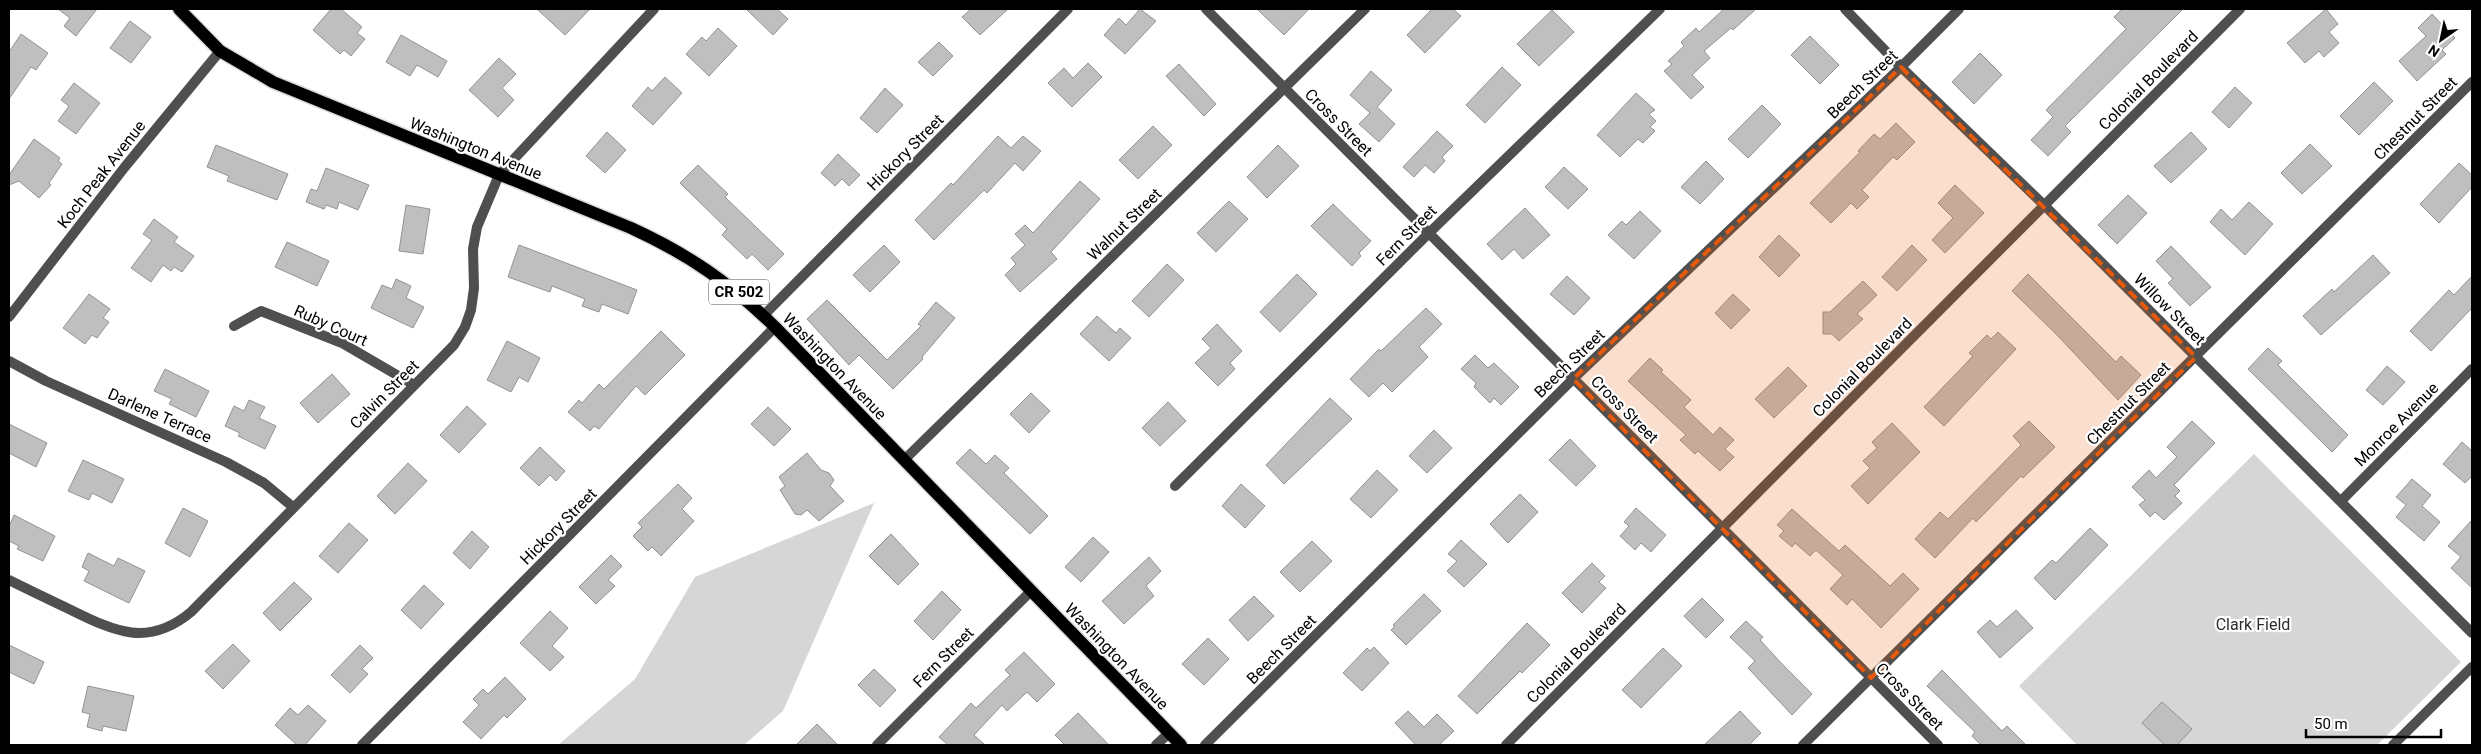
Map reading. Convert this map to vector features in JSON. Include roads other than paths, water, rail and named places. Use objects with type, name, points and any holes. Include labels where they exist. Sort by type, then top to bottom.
[{"type":"main road","name":"Washington Avenue","points":[[179,9],[220,51],[273,82],[666,243],[704,266],[739,293],[775,327],[1181,745]]},
{"type":"street","name":"Calvin Street","points":[[9,580],[109,629],[128,633],[148,633],[166,628],[191,612],[454,345],[465,327],[471,310],[474,288],[473,249],[477,227],[498,175],[654,9]]},
{"type":"street","name":"Hickory Street","points":[[764,316],[1068,9]]},
{"type":"street","name":"Cross Street","points":[[1206,9],[1938,745]]},
{"type":"street","name":"Walnut Street","points":[[904,460],[1365,9]]},
{"type":"street","name":"Fern Street","points":[[1175,486],[1429,233],[1660,9]]},
{"type":"street","name":"Willow Street","points":[[1845,9],[1901,67],[2044,205],[2472,633]]},
{"type":"street","name":"Beech Street","points":[[1205,745],[1574,379],[1901,67],[1959,9]]},
{"type":"street","name":"Colonial Boulevard","points":[[1506,745],[2240,9]]},
{"type":"street","name":"Koch Peak Avenue","points":[[9,317],[124,168],[220,51]]},
{"type":"street","name":"Chestnut Street","points":[[1803,745],[2472,82]]},
{"type":"street","name":"Ruby Court","points":[[234,326],[261,311],[342,343],[414,385]]},
{"type":"street","name":"Hickory Street","points":[[362,745],[775,327]]},
{"type":"street","name":"Darlene Terrace","points":[[9,361],[46,381],[226,462],[264,483],[293,507]]},
{"type":"street","name":"Monroe Avenue","points":[[2341,501],[2472,369]]},
{"type":"street","name":"Fern Street","points":[[877,745],[1031,591]]},
{"type":"street","points":[[2393,745],[2472,667]]},
{"type":"street","points":[[1156,745],[1168,733]]},
{"type":"park label","name":"Clark Field","points":[[2253,624]]}]
